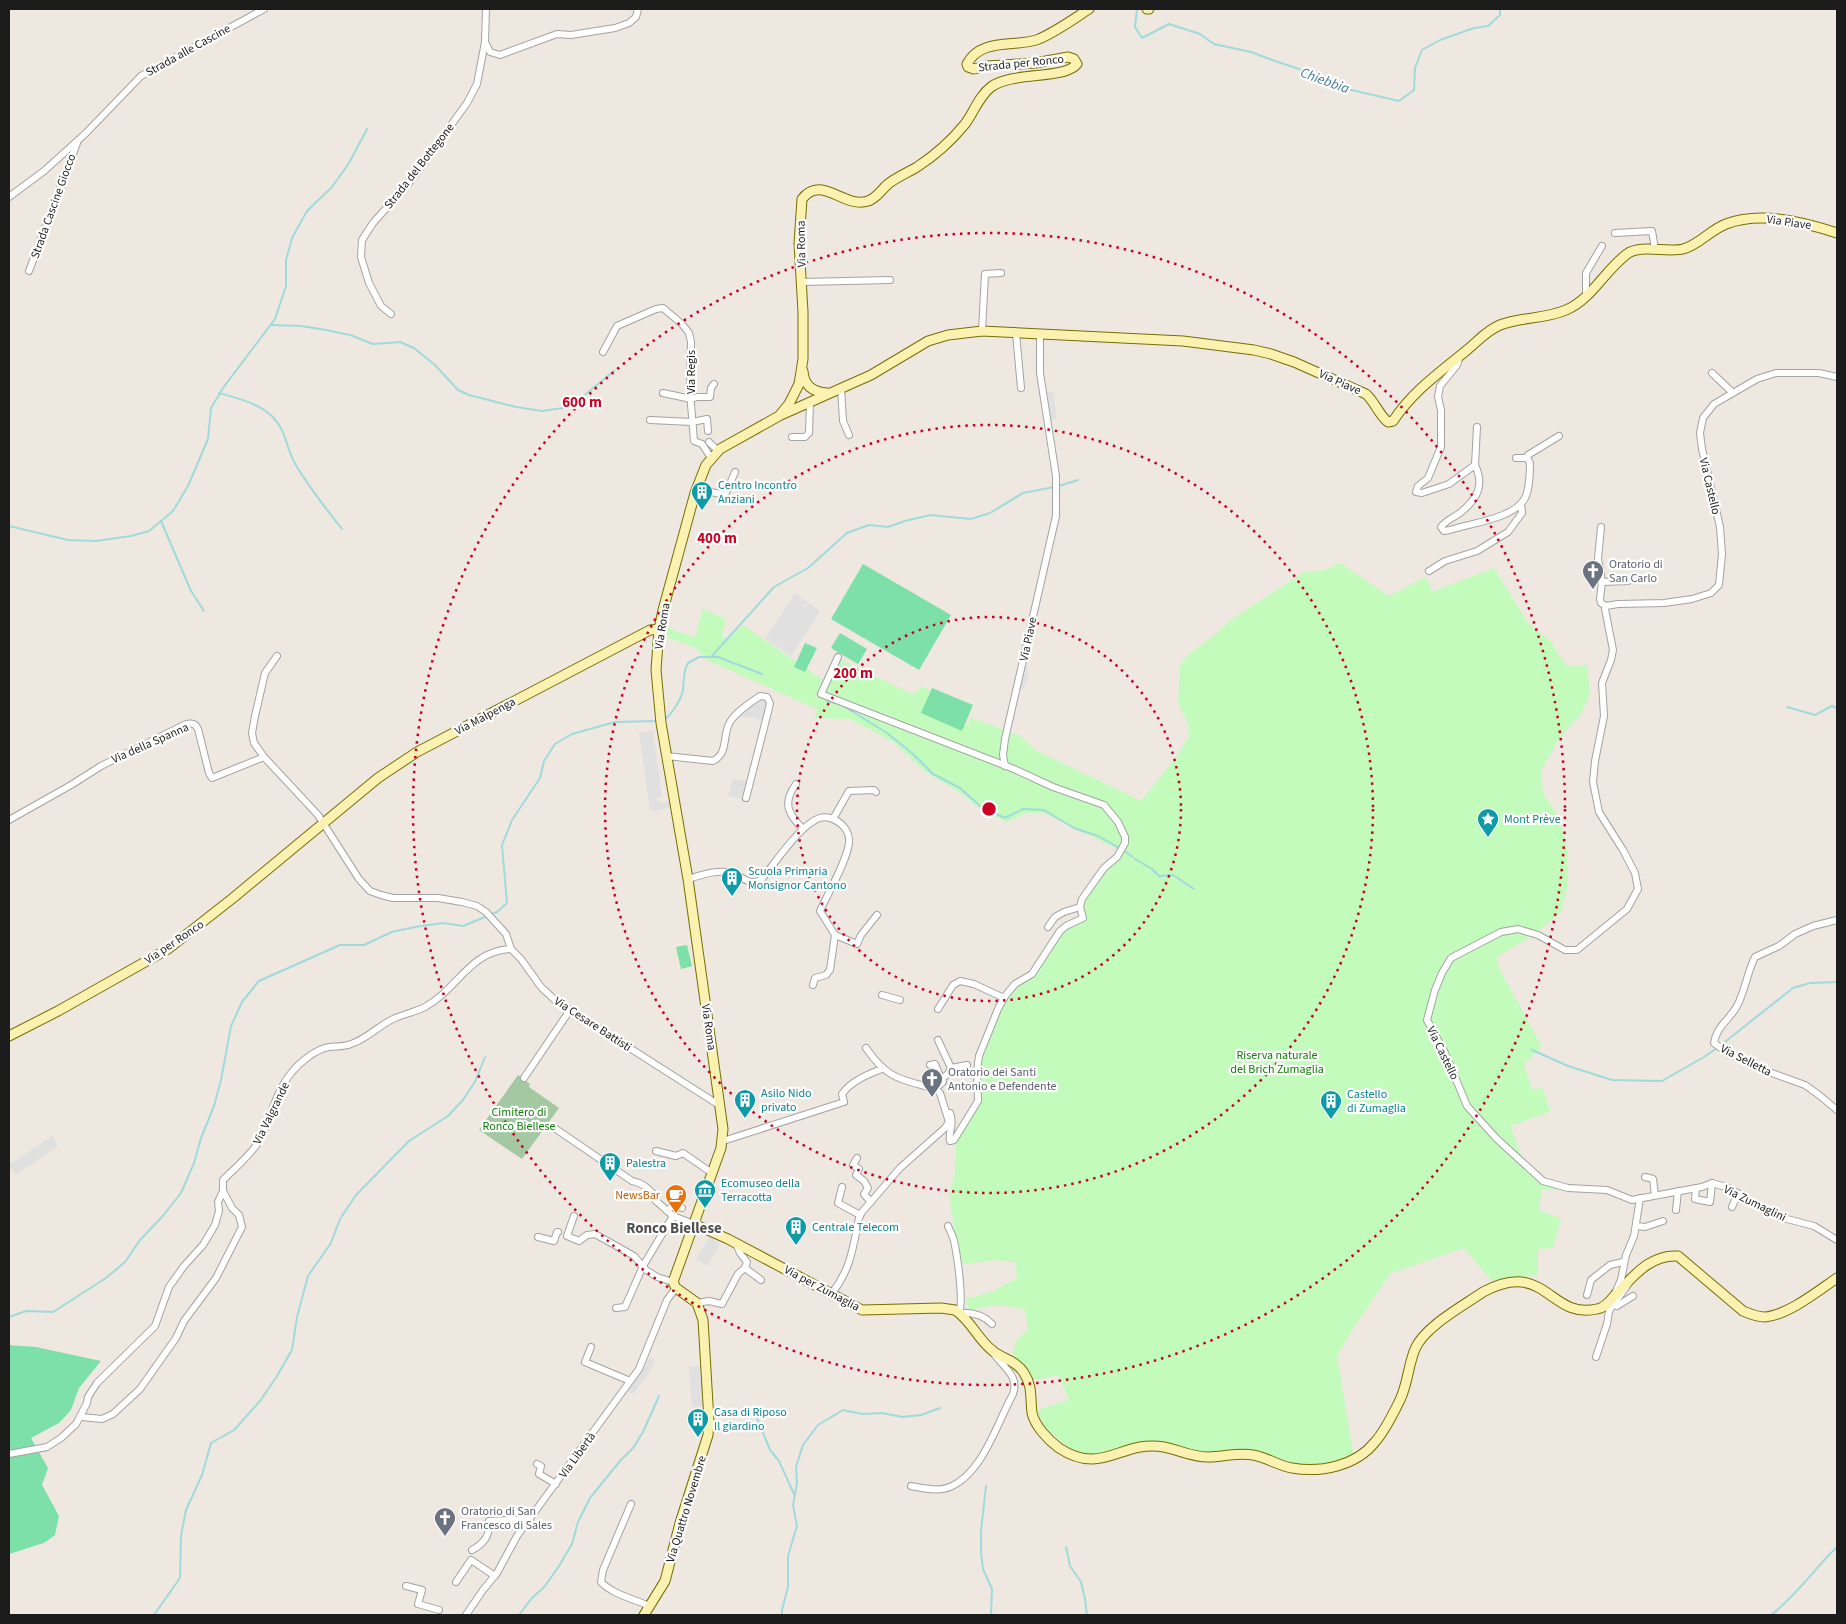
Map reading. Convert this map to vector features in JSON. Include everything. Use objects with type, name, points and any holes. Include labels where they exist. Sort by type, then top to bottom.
[{"type":"street","name":"Strada alle Cascine","points":[[9,197],[44,171],[77,142],[141,76],[264,9]]},
{"type":"street","name":"Strada del Bottegone","points":[[391,314],[381,306],[369,283],[361,257],[362,240],[373,223],[408,184],[467,103],[477,84],[485,42],[486,9]]},
{"type":"street","points":[[485,42],[490,52],[500,55],[557,34],[571,35],[615,28],[629,23],[636,17],[638,9]]},
{"type":"street","name":"Strada per Ronco","points":[[964,124],[983,94],[992,86],[1003,81],[1027,76],[1067,72],[1077,64],[1074,59],[1061,58],[1035,63],[987,66],[974,69],[968,67],[968,61],[972,57],[986,47],[1035,40],[1056,31],[1089,9]]},
{"type":"street","name":"Via Roma","points":[[675,1285],[722,1141],[723,1129],[688,879],[661,721],[656,670],[659,629],[663,610],[697,489],[706,465],[718,451],[744,434],[779,416],[789,404],[799,384],[803,359],[800,214],[802,200],[812,190],[819,189],[858,202],[867,201],[877,196],[899,176],[933,156],[964,124]]},
{"type":"street","name":"Strada Cascine Giocco","points":[[29,271],[77,142]]},
{"type":"street","name":"Via Piave","points":[[779,416],[888,366],[928,342],[948,335],[982,331],[1183,341],[1271,354],[1300,364],[1366,394],[1373,400],[1383,418],[1388,422],[1393,421],[1418,390],[1495,327],[1513,320],[1553,314],[1566,310],[1586,296],[1617,262],[1629,252],[1681,249],[1692,246],[1725,224],[1763,218],[1814,225],[1837,233]]},
{"type":"street","points":[[1615,233],[1652,230],[1655,249]]},
{"type":"street","points":[[1586,296],[1586,273],[1602,246]]},
{"type":"street","points":[[982,331],[985,274],[1001,273]]},
{"type":"street","points":[[802,282],[890,280]]},
{"type":"street","name":"Via Regis","points":[[603,352],[617,326],[656,309],[663,308],[682,324],[689,333],[691,342],[691,399],[694,441],[702,444],[711,458]]},
{"type":"street","points":[[1016,332],[1020,388]]},
{"type":"street","name":"Via Piave","points":[[1005,766],[1003,755],[1005,739],[1056,516],[1056,476],[1040,373],[1040,334]]},
{"type":"street","points":[[1461,355],[1457,365],[1440,386],[1438,397],[1441,410],[1441,446],[1428,478],[1418,486],[1416,492],[1422,494],[1449,484],[1476,465]]},
{"type":"street","points":[[803,359],[806,384],[817,393],[830,393]]},
{"type":"street","points":[[1712,372],[1733,393]]},
{"type":"street","name":"Via Castello","points":[[1601,527],[1598,559],[1602,582],[1600,599],[1606,606],[1664,603],[1692,599],[1711,593],[1719,585],[1722,554],[1720,527],[1702,449],[1700,433],[1703,418],[1714,404],[1757,379],[1776,373],[1818,373],[1837,377]]},
{"type":"street","points":[[663,394],[691,399],[710,397],[711,388],[714,384]]},
{"type":"street","points":[[796,390],[810,388]]},
{"type":"street","points":[[841,388],[842,421],[850,435]]},
{"type":"street","points":[[792,437],[805,437],[809,433],[811,402],[805,400],[796,390]]},
{"type":"street","points":[[650,420],[692,422],[707,419],[708,431]]},
{"type":"street","points":[[1477,427],[1476,465],[1481,479],[1480,490],[1472,501],[1459,513],[1445,521],[1441,527],[1444,531],[1497,517],[1521,504],[1526,498],[1530,470],[1530,463],[1527,458]]},
{"type":"street","points":[[1527,458],[1528,455],[1559,436]]},
{"type":"street","points":[[709,442],[718,451]]},
{"type":"street","points":[[1516,458],[1527,458]]},
{"type":"street","points":[[697,489],[726,495],[735,472]]},
{"type":"street","points":[[1429,571],[1445,560],[1477,551],[1508,532],[1522,513],[1521,504]]},
{"type":"street","points":[[1602,582],[1628,581]]},
{"type":"street","name":"Via Castello","points":[[1606,606],[1613,650],[1602,683],[1604,716],[1592,782],[1599,812],[1624,850],[1635,873],[1638,889],[1627,909],[1577,950],[1565,950],[1538,935],[1518,929],[1501,932],[1451,958],[1435,990],[1427,1020],[1467,1106],[1496,1139],[1543,1181],[1568,1188],[1607,1190],[1632,1200],[1640,1198]]},
{"type":"street","name":"Via Malpenga","points":[[323,825],[377,779],[417,752],[634,638],[650,630],[659,629]]},
{"type":"street","points":[[277,656],[266,672],[252,733],[254,743],[264,757],[318,815],[323,825]]},
{"type":"street","points":[[838,657],[822,694],[1005,766],[1053,787],[1104,805],[1118,822],[1125,837],[1125,843],[1118,857],[1104,868],[1082,899],[1080,907],[1083,918],[1060,931],[1032,974],[1015,984],[998,1008],[979,1056],[976,1071],[978,1101],[954,1140],[950,1141],[949,1138],[953,1124],[950,1113],[946,1113]]},
{"type":"street","points":[[666,756],[713,760],[719,758],[724,752],[728,725],[734,716],[760,696],[767,697],[770,703],[746,798]]},
{"type":"street","name":"Via della Spanna","points":[[9,820],[101,766],[186,724],[192,723],[198,729],[212,778],[264,757]]},
{"type":"street","points":[[796,784],[788,803],[789,811],[794,820],[804,829]]},
{"type":"street","points":[[833,819],[849,792],[874,790],[876,792]]},
{"type":"street","points":[[688,879],[708,873],[731,873],[755,883],[761,880],[813,821],[821,817],[833,819],[844,826],[848,833],[849,842],[847,854],[820,910],[835,935],[857,944],[861,935],[877,916]]},
{"type":"street","name":"Via Cesare Battisti","points":[[323,825],[359,879],[370,891],[393,898],[438,898],[478,906],[506,934],[511,949],[521,959],[541,987],[556,1001],[720,1105]]},
{"type":"street","name":"Via per Ronco","points":[[9,1036],[58,1011],[168,948],[323,825]]},
{"type":"street","points":[[1048,927],[1055,916],[1080,907]]},
{"type":"street","name":"Via Selletta","points":[[1837,920],[1813,926],[1795,934],[1779,946],[1754,957],[1741,998],[1735,1009],[1716,1033],[1714,1043],[1735,1057],[1750,1062],[1758,1068],[1805,1085],[1837,1110]]},
{"type":"street","points":[[813,986],[815,978],[826,975],[830,970],[835,935]]},
{"type":"street","name":"Via Valgrande","points":[[81,1417],[88,1397],[97,1383],[155,1326],[169,1287],[184,1266],[203,1245],[215,1225],[219,1211],[218,1202],[223,1190],[223,1180],[252,1151],[259,1141],[291,1072],[317,1051],[327,1047],[349,1045],[362,1040],[392,1020],[424,1007],[443,995],[474,962],[502,950],[511,949]]},
{"type":"street","points":[[938,1009],[953,985],[960,981],[974,984],[1004,998]]},
{"type":"street","points":[[882,995],[900,1000]]},
{"type":"street","points":[[524,1078],[570,1010]]},
{"type":"street","points":[[938,1040],[951,1068]]},
{"type":"street","points":[[832,1293],[842,1280],[849,1262],[860,1215],[900,1168],[946,1128],[949,1122],[940,1093],[935,1089],[892,1076],[882,1069],[866,1048]]},
{"type":"street","points":[[930,1065],[935,1064],[942,1080]]},
{"type":"street","points":[[951,1068],[967,1065]]},
{"type":"street","points":[[935,1089],[943,1082],[942,1080],[951,1068]]},
{"type":"street","points":[[722,1141],[844,1102],[842,1094],[846,1089],[868,1074],[882,1069]]},
{"type":"street","points":[[553,1127],[632,1181],[639,1182],[649,1188],[656,1197],[655,1200],[667,1212],[694,1224]]},
{"type":"street","points":[[656,1151],[676,1156],[683,1153],[712,1173]]},
{"type":"street","points":[[856,1158],[853,1165],[859,1170],[856,1175],[864,1181],[868,1188],[864,1194],[871,1202]]},
{"type":"street","points":[[1645,1177],[1653,1179],[1655,1195]]},
{"type":"street","points":[[1696,1188],[1695,1199],[1710,1202],[1712,1183]]},
{"type":"street","name":"Via Zumaglini","points":[[1640,1198],[1696,1188],[1712,1183],[1729,1188],[1762,1209],[1787,1219],[1814,1226],[1837,1240]]},
{"type":"street","points":[[842,1187],[838,1203],[860,1215]]},
{"type":"street","points":[[9,1454],[47,1447],[62,1438],[81,1417],[102,1419],[113,1414],[140,1389],[176,1338],[184,1321],[216,1278],[242,1227],[239,1215],[232,1208],[223,1190]]},
{"type":"street","points":[[1676,1210],[1678,1191]]},
{"type":"street","points":[[1732,1207],[1738,1193]]},
{"type":"street","points":[[1612,1299],[1621,1280],[1623,1262],[1637,1226],[1640,1198]]},
{"type":"street","points":[[667,1212],[673,1205],[682,1208]]},
{"type":"street","points":[[574,1216],[566,1236],[579,1241],[586,1235],[595,1234],[634,1256],[646,1270],[675,1285],[697,1303],[709,1300],[722,1304],[738,1274],[745,1268],[747,1262],[740,1253],[736,1243]]},
{"type":"street","points":[[616,1308],[624,1307],[643,1266],[673,1216]]},
{"type":"street","points":[[1637,1226],[1645,1227],[1663,1221]]},
{"type":"street","name":"Via per Zumaglia","points":[[694,1224],[736,1243],[862,1310],[941,1308],[955,1310],[960,1313]]},
{"type":"street","points":[[948,1226],[954,1239],[961,1296],[960,1313]]},
{"type":"street","points":[[538,1237],[554,1242],[558,1232]]},
{"type":"street","points":[[992,1350],[1023,1370],[1028,1380],[1032,1397],[1032,1414],[1044,1435],[1069,1454],[1090,1460],[1100,1459],[1145,1445],[1164,1447],[1207,1458],[1248,1454],[1292,1468],[1312,1470],[1344,1464],[1356,1459],[1376,1442],[1396,1409],[1407,1383],[1411,1361],[1420,1339],[1428,1331],[1483,1292],[1502,1284],[1522,1281],[1544,1290],[1571,1309],[1600,1309],[1650,1262],[1669,1255],[1678,1256],[1743,1311],[1751,1315],[1765,1317],[1784,1311],[1837,1278]]},
{"type":"street","points":[[1587,1296],[1591,1280],[1610,1265],[1623,1262]]},
{"type":"street","points":[[745,1268],[761,1280]]},
{"type":"street","points":[[1596,1357],[1607,1324],[1609,1311],[1626,1289],[1632,1277]]},
{"type":"street","name":"Via Libertà","points":[[466,1615],[495,1576],[517,1536],[644,1360],[667,1300],[675,1285]]},
{"type":"street","points":[[1609,1311],[1633,1296]]},
{"type":"street","name":"Via Quattro Novembre","points":[[644,1615],[665,1581],[680,1523],[708,1435],[703,1320],[697,1303]]},
{"type":"street","points":[[960,1313],[984,1316],[992,1324]]},
{"type":"street","points":[[911,1486],[938,1489],[950,1487],[965,1476],[980,1461],[1013,1394],[1014,1378],[960,1313]]},
{"type":"street","points":[[590,1347],[585,1362],[630,1381]]},
{"type":"street","points":[[537,1464],[541,1466],[539,1474],[556,1484]]},
{"type":"street","points":[[631,1504],[603,1570],[601,1582],[605,1586],[649,1606]]},
{"type":"street","points":[[472,1550],[483,1544],[490,1531],[489,1521],[530,1519]]},
{"type":"street","points":[[456,1582],[471,1560],[495,1576]]},
{"type":"street","points":[[406,1586],[422,1590],[418,1604],[438,1610]]},
{"type":"green space","name":"Riserva naturale del Brich Zumaglia","points":[[1340,563],[1389,596],[1426,577],[1432,592],[1494,568],[1527,622],[1551,642],[1566,665],[1587,665],[1590,694],[1581,714],[1558,740],[1541,771],[1543,793],[1559,817],[1567,848],[1568,885],[1560,914],[1527,939],[1497,957],[1499,968],[1542,1047],[1524,1064],[1532,1090],[1543,1088],[1550,1112],[1510,1126],[1522,1157],[1548,1180],[1559,1181],[1558,1190],[1542,1190],[1539,1210],[1561,1219],[1553,1248],[1538,1249],[1538,1275],[1491,1280],[1464,1248],[1391,1273],[1354,1327],[1337,1356],[1354,1458],[1321,1467],[1293,1466],[1249,1451],[1206,1455],[1173,1447],[1093,1456],[1075,1452],[1046,1429],[1037,1410],[1069,1400],[1059,1375],[1033,1380],[1026,1366],[1012,1358],[1016,1341],[1028,1329],[1025,1310],[1010,1306],[997,1306],[969,1310],[965,1299],[992,1292],[1017,1278],[1016,1262],[995,1260],[964,1264],[958,1253],[949,1194],[955,1173],[956,1140],[979,1103],[981,1056],[1006,998],[1022,982],[1062,932],[1085,919],[1083,907],[1086,897],[1095,883],[1123,852],[1044,813],[1026,813],[1006,822],[980,809],[958,791],[927,773],[893,742],[850,719],[815,718],[817,709],[707,660],[696,648],[663,636],[664,626],[695,638],[703,609],[726,619],[722,636],[729,639],[743,625],[824,681],[835,657],[914,695],[921,686],[940,695],[941,713],[966,726],[972,718],[1020,736],[1035,750],[1141,801],[1177,756],[1189,736],[1188,723],[1178,703],[1180,665],[1190,653],[1215,635],[1231,620],[1304,572],[1325,570]]},
{"type":"green space","points":[[863,564],[951,615],[919,670],[831,619]]},
{"type":"green space","points":[[840,633],[867,649],[858,664],[831,648]]},
{"type":"green space","points":[[805,643],[817,648],[805,672],[794,667]]},
{"type":"green space","points":[[932,688],[973,705],[962,731],[921,713]]},
{"type":"green space","points":[[687,945],[692,966],[681,969],[676,947]]},
{"type":"green space","name":"Cimitero di Ronco Biellese","points":[[518,1075],[530,1084],[529,1087],[559,1108],[522,1159],[479,1130]]},
{"type":"green space","points":[[9,1345],[36,1347],[101,1361],[79,1388],[71,1410],[59,1423],[31,1438],[48,1468],[42,1485],[59,1516],[55,1535],[44,1543],[9,1554]]},
{"type":"shaded area","points":[[1053,391],[1057,418],[1051,420],[1047,392]]},
{"type":"shaded area","points":[[795,593],[820,611],[791,656],[765,639]]},
{"type":"shaded area","points":[[1025,666],[1029,676],[1024,688],[1020,690]]},
{"type":"shaded area","points":[[763,698],[767,702],[763,722],[755,718],[738,717],[741,712]]},
{"type":"shaded area","points":[[653,731],[662,797],[657,798],[657,800],[660,803],[673,801],[675,807],[653,811],[650,809],[639,733]]},
{"type":"shaded area","points":[[733,779],[749,782],[744,799],[728,796]]},
{"type":"shaded area","points":[[52,1136],[58,1146],[16,1175],[9,1165]]},
{"type":"shaded area","points":[[709,1237],[720,1243],[708,1266],[696,1260]]},
{"type":"shaded area","points":[[650,1357],[655,1360],[649,1373],[633,1394],[628,1391]]},
{"type":"shaded area","points":[[702,1365],[704,1406],[692,1407],[689,1367]]},
{"type":"waterway","name":"Chiebbia","points":[[1137,9],[1135,27],[1142,38],[1169,24],[1200,34],[1214,44],[1251,52],[1323,77],[1347,89],[1399,101],[1414,90],[1415,68],[1422,50],[1440,40],[1474,28],[1488,26],[1500,15],[1500,9]]},
{"type":"waterway","points":[[9,526],[68,540],[96,541],[131,536],[149,531],[173,511],[188,486],[208,439],[211,408],[223,388],[275,319],[286,286],[286,260],[292,238],[307,211],[332,187],[349,163],[367,129]]},
{"type":"waterway","points":[[271,325],[301,326],[326,330],[350,335],[373,344],[400,342],[414,348],[435,365],[458,390],[469,395],[516,407],[542,411],[570,407],[614,371]]},
{"type":"waterway","points":[[219,393],[258,406],[273,418],[284,435],[297,467],[342,529]]},
{"type":"waterway","points":[[1059,486],[1078,480]]},
{"type":"waterway","points":[[664,720],[673,711],[680,698],[683,690],[684,673],[688,663],[699,657],[711,657],[774,587],[808,568],[847,533],[869,525],[888,527],[930,515],[971,519],[990,513],[1023,493],[1054,487]]},
{"type":"waterway","points":[[161,521],[191,591],[204,611]]},
{"type":"waterway","points":[[711,657],[718,657],[762,674]]},
{"type":"waterway","points":[[827,701],[835,703]]},
{"type":"waterway","points":[[842,705],[887,733],[913,754],[933,774],[960,788],[980,806],[1005,818],[1023,809],[1044,810],[1074,828],[1098,836],[1119,848]]},
{"type":"waterway","points":[[1787,707],[1815,715],[1832,706],[1837,708]]},
{"type":"waterway","points":[[9,1317],[26,1311],[53,1312],[106,1278],[125,1262],[140,1240],[181,1193],[194,1163],[201,1138],[214,1106],[231,1026],[242,1002],[259,981],[340,945],[364,945],[392,932],[415,927],[443,923],[463,926],[497,912],[507,903],[502,845],[512,820],[540,778],[544,761],[555,744],[572,734],[615,722],[657,721]]},
{"type":"waterway","points":[[1123,850],[1133,857]]},
{"type":"waterway","points":[[1135,859],[1152,869],[1159,876],[1173,875],[1194,889]]},
{"type":"waterway","points":[[1721,1045],[1793,988],[1810,983],[1837,982]]},
{"type":"waterway","points":[[1532,1050],[1568,1066],[1612,1080],[1662,1081],[1717,1048]]},
{"type":"waterway","points":[[154,1615],[180,1578],[181,1536],[186,1510],[202,1475],[211,1443],[234,1430],[260,1401],[292,1350],[297,1317],[308,1276],[331,1243],[340,1219],[356,1195],[409,1141],[448,1116],[462,1101],[475,1082],[485,1057]]},
{"type":"waterway","points":[[519,1615],[531,1599],[545,1586],[559,1566],[572,1544],[578,1522],[590,1498],[633,1448],[643,1432],[659,1396]]},
{"type":"waterway","points":[[782,1615],[788,1587],[788,1556],[797,1526],[793,1505],[797,1483],[796,1467],[803,1445],[818,1425],[843,1410],[863,1414],[882,1413],[902,1417],[921,1415],[940,1408]]},
{"type":"waterway","points":[[755,1413],[770,1450],[779,1461],[794,1494]]},
{"type":"waterway","points":[[986,1486],[981,1531],[981,1552],[983,1569],[992,1589],[991,1615]]},
{"type":"waterway","points":[[1066,1547],[1070,1566],[1081,1582],[1087,1615]]},
{"type":"waterway","points":[[1771,1615],[1789,1599],[1837,1547]]},
{"type":"place","name":"Centro Incontro Anziani","points":[[702,511]]},
{"type":"place","name":"Oratorio di San Carlo","points":[[1593,590]]},
{"type":"place","name":"Mont Prève","points":[[1488,838]]},
{"type":"place","name":"Scuola Primaria Monsignor Cantono","points":[[732,897]]},
{"type":"place","name":"Oratorio dei Santi Antonio e Defendente","points":[[932,1098]]},
{"type":"place","name":"Asilo Nido privato","points":[[745,1119]]},
{"type":"place","name":"Castello di Zumaglia","points":[[1331,1120]]},
{"type":"place","name":"Palestra","points":[[610,1182]]},
{"type":"place","name":"Ecomuseo della Terracotta","points":[[705,1209]]},
{"type":"place","name":"NewsBar","points":[[676,1214]]},
{"type":"place","name":"Centrale Telecom","points":[[796,1246]]},
{"type":"place","name":"Casa di Riposo Il giardino","points":[[698,1438]]},
{"type":"place","name":"Oratorio di San Francesco di Sales","points":[[445,1537]]},
{"type":"district","name":"Ronco Biellese","points":[[674,1228]]}]
